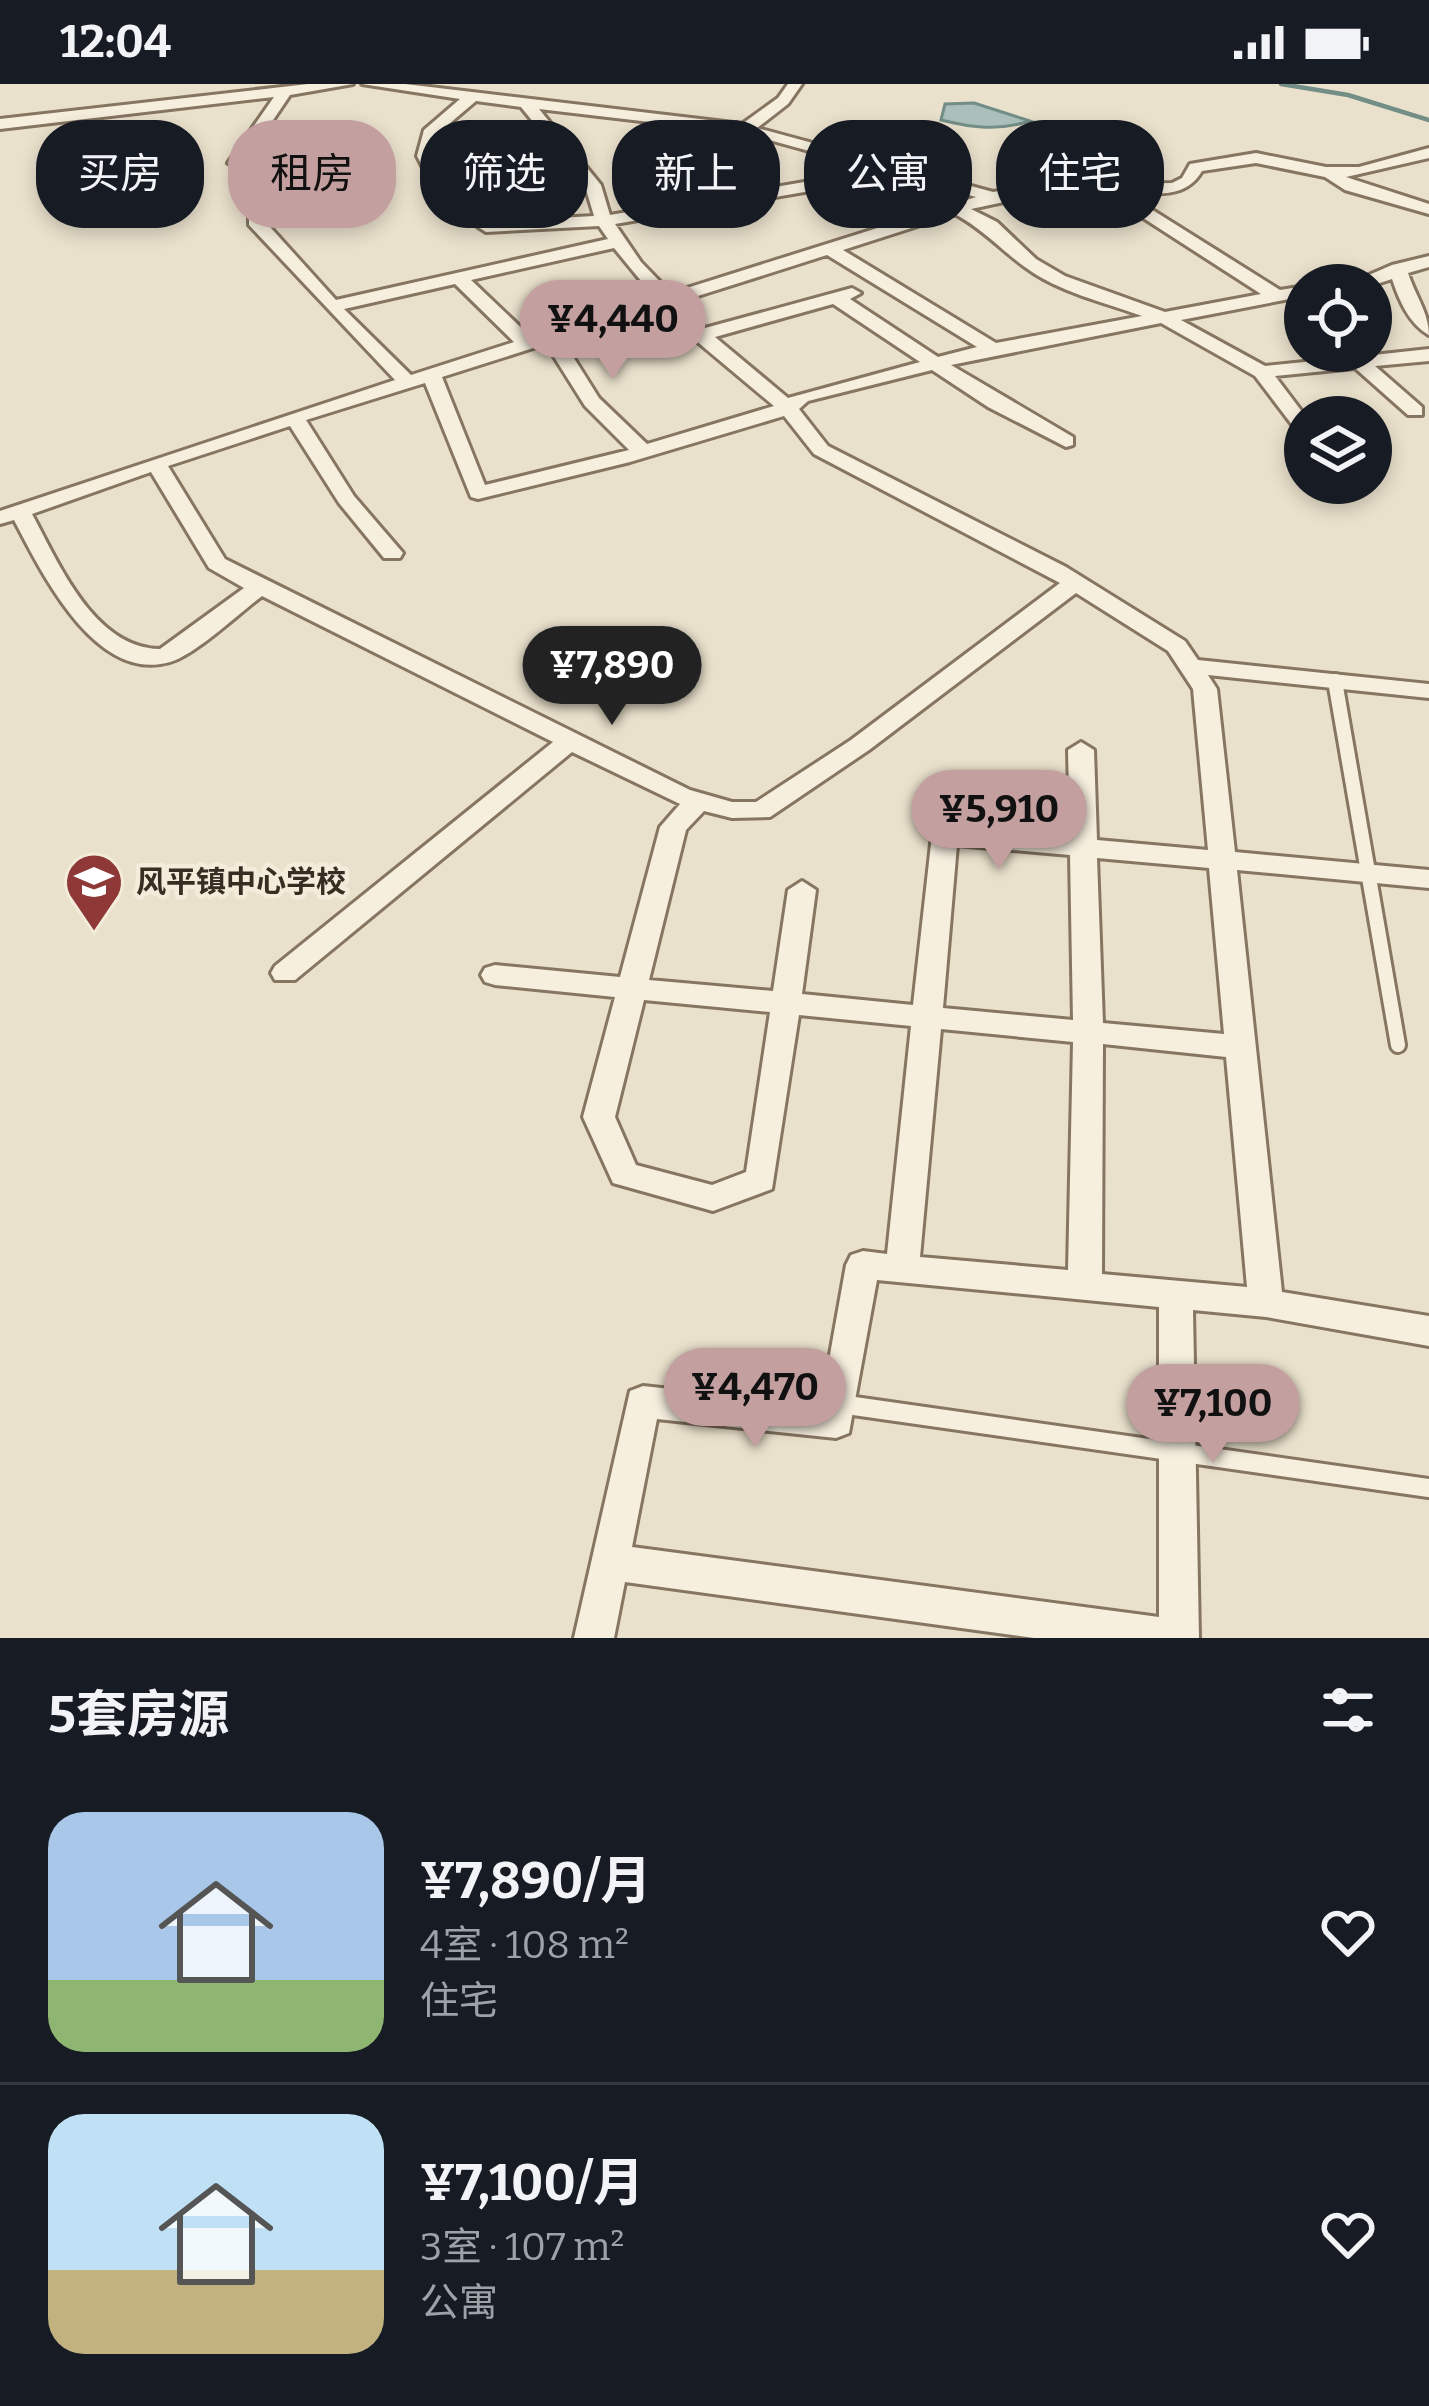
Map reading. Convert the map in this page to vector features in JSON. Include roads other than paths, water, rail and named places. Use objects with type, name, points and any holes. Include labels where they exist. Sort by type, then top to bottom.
[{"type":"street","points":[[0,124],[346,84]]},
{"type":"street","points":[[369,84],[669,120]]},
{"type":"street","points":[[757,120],[783,101],[795,84]]},
{"type":"street","points":[[266,120],[285,91]]},
{"type":"street","points":[[445,120],[473,97]]},
{"type":"street","points":[[526,103],[593,184],[604,221],[666,301],[765,389],[794,403],[821,450],[1075,583],[1177,646],[1205,689],[1267,1303]]},
{"type":"street","points":[[1164,188],[1188,181],[1196,167],[1226,159],[1256,158],[1326,172],[1359,172],[1429,152]]},
{"type":"street","points":[[1326,172],[1351,187],[1429,209]]},
{"type":"street","points":[[588,222],[804,186]]},
{"type":"street","points":[[972,191],[993,197]]},
{"type":"street","points":[[972,203],[996,197]]},
{"type":"street","points":[[972,216],[1058,280],[1163,317],[1262,372],[1284,401]]},
{"type":"street","points":[[1164,223],[1284,299]]},
{"type":"street","points":[[262,228],[408,382]]},
{"type":"street","points":[[260,587],[165,656],[148,659],[106,636],[69,602],[10,515],[296,418],[894,228]]},
{"type":"street","points":[[332,307],[455,275],[619,242]]},
{"type":"street","points":[[829,249],[993,349]]},
{"type":"street","points":[[1392,271],[1429,261]]},
{"type":"street","points":[[1398,269],[1409,303],[1429,329]]},
{"type":"street","points":[[455,275],[528,345]]},
{"type":"street","points":[[701,335],[885,283]]},
{"type":"street","points":[[433,375],[478,493],[643,452],[794,403],[993,349],[1284,293]]},
{"type":"street","points":[[836,298],[995,404],[1066,440]]},
{"type":"street","points":[[551,338],[592,402],[643,452]]},
{"type":"street","points":[[1392,355],[1429,355]]},
{"type":"street","points":[[1262,372],[1284,368]]},
{"type":"street","points":[[1370,372],[1414,411]]},
{"type":"street","points":[[296,418],[346,499],[392,553]]},
{"type":"street","points":[[156,464],[218,563],[570,741],[698,801],[732,810],[761,811],[860,745],[1075,583]]},
{"type":"street","points":[[1190,666],[1429,691]]},
{"type":"street","points":[[285,974],[570,741]]},
{"type":"street","points":[[1082,750],[1088,1032],[1085,1286]]},
{"type":"street","points":[[698,801],[673,827],[599,1117],[624,1174],[713,1198],[760,1180],[802,890]]},
{"type":"street","points":[[902,1268],[945,835],[1429,879]]},
{"type":"street","points":[[494,975],[1241,1047]]},
{"type":"street","points":[[594,1638],[643,1402],[836,1422],[863,1264],[1267,1303],[1429,1331]]},
{"type":"street","points":[[610,1562],[1176,1638],[1175,1294]]},
{"type":"lane","points":[[1335,681],[1398,1046]]},
{"type":"lane","points":[[839,1404],[1429,1488]]},
{"type":"water","points":[[974,103],[1027,120],[996,120],[996,126],[985,127],[972,126],[972,120],[941,120],[945,104]]},
{"type":"waterway","points":[[1281,84],[1348,95],[1429,120]]},
{"type":"place","name":"风平镇中心学校","points":[[94,933]]}]
